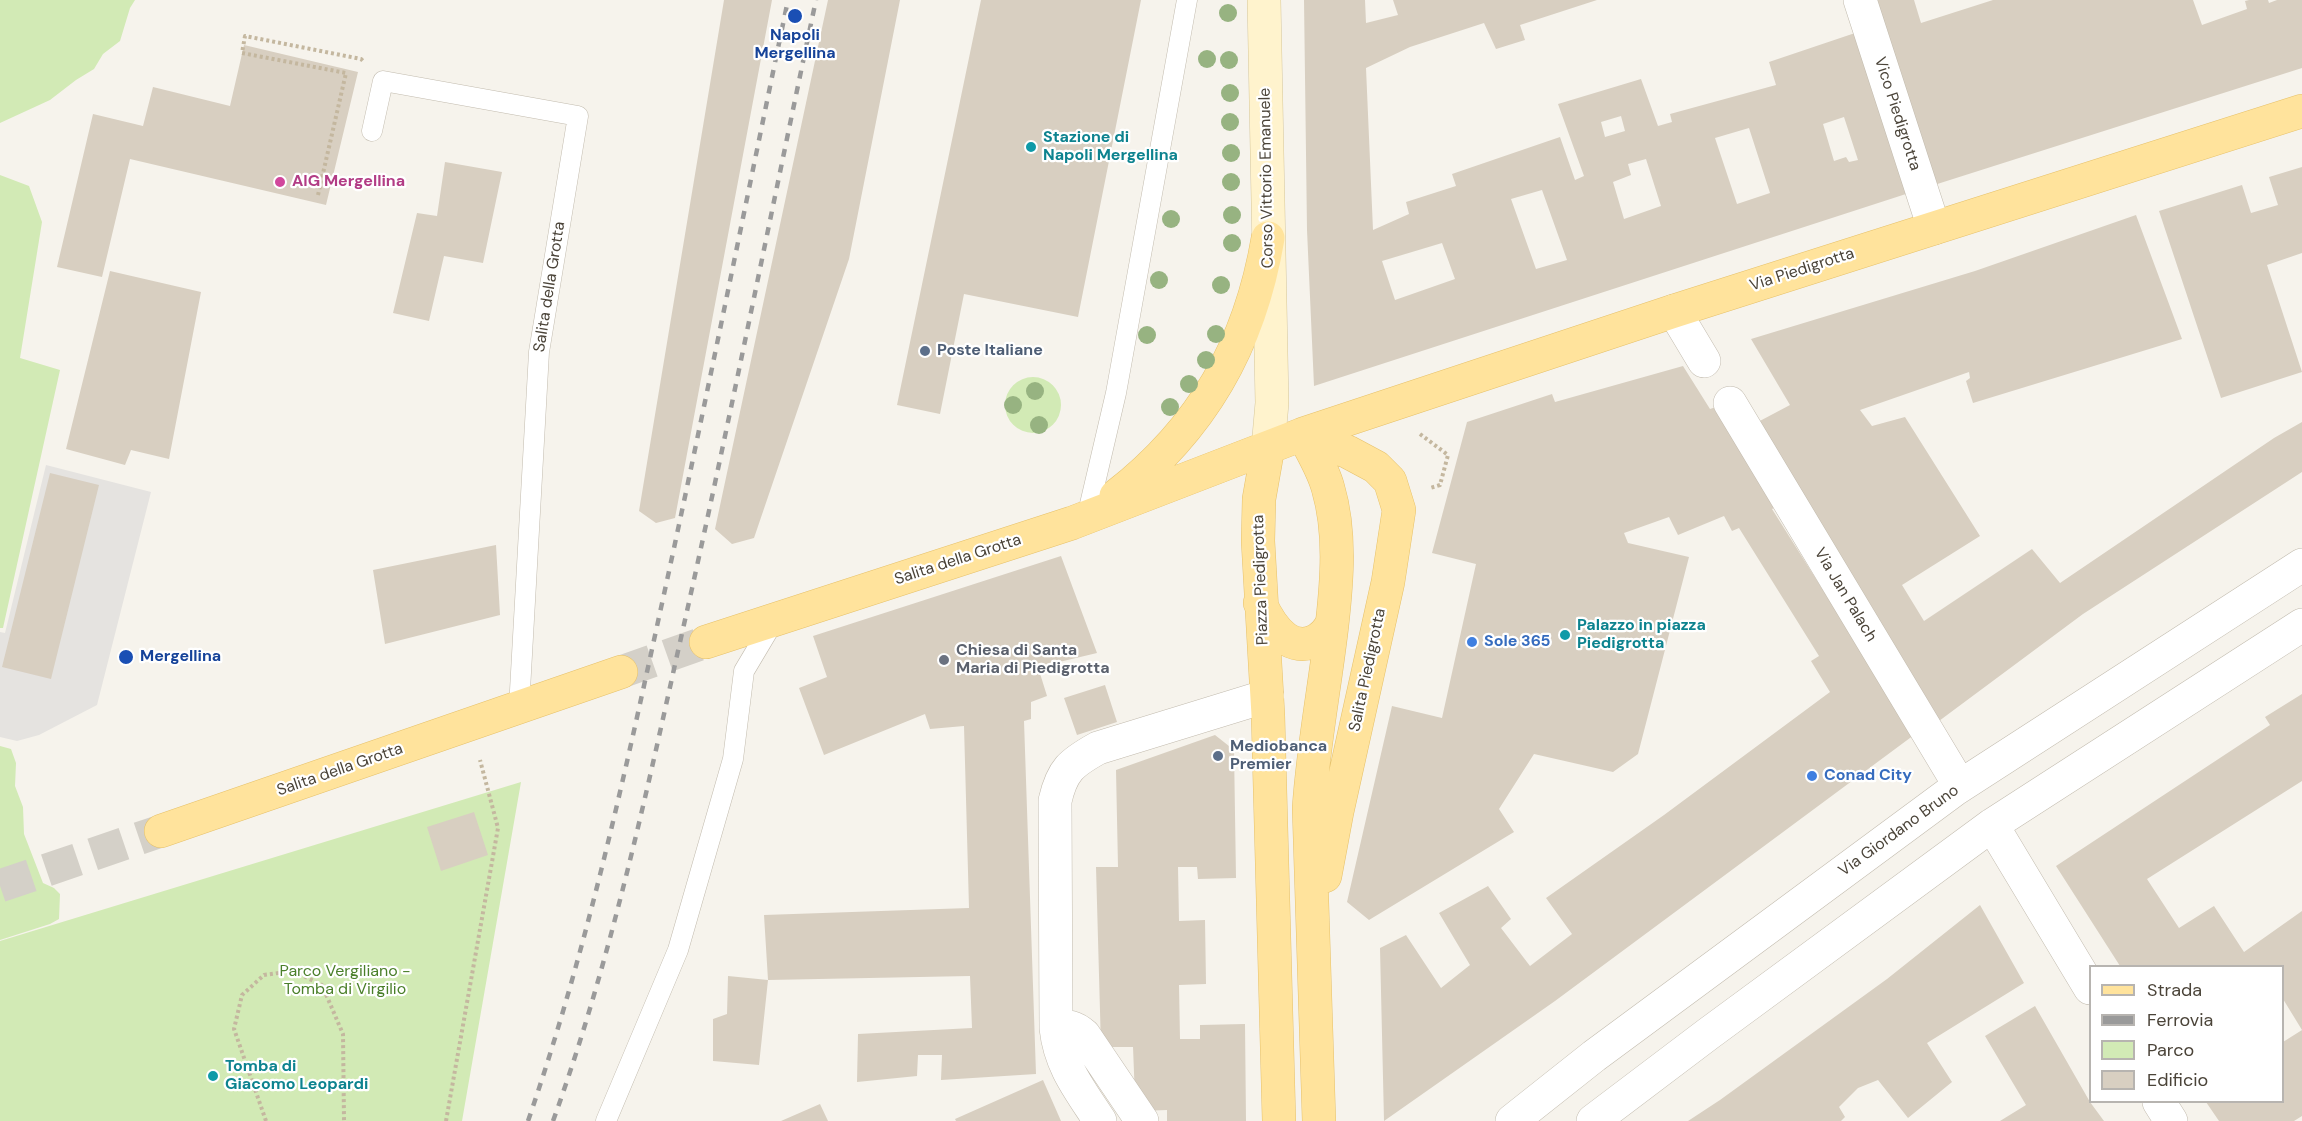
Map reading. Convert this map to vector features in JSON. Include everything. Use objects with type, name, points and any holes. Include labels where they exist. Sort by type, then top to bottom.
[{"type":"main road","name":"Via Piedigrotta","points":[[1268,448],[1303,434],[1674,311],[2302,111]]},
{"type":"main road","points":[[1080,520],[1138,478],[1164,454],[1217,386],[1251,312],[1263,271],[1268,238]]},
{"type":"main road","name":"Salita Piedigrotta","points":[[1303,434],[1323,474],[1332,504],[1335,537],[1336,591],[1309,808],[1319,1121]]},
{"type":"main road","name":"Salita Piedigrotta","points":[[1303,434],[1348,452],[1376,467],[1390,481],[1399,510],[1388,582],[1331,840],[1313,958]]},
{"type":"main road","name":"Salita della Grotta","points":[[706,642],[1080,520],[1268,448]]},
{"type":"main road","name":"Piazza Piedigrotta","points":[[1267,696],[1260,603],[1258,517],[1268,448]]},
{"type":"main road","points":[[1260,603],[1275,629],[1289,640],[1314,642],[1326,635],[1332,623]]},
{"type":"main road","name":"Salita della Grotta","points":[[161,831],[621,672]]},
{"type":"main road","points":[[1267,696],[1279,1121]]},
{"type":"street","name":"Corso Vittorio Emanuele","points":[[1264,0],[1271,357]]},
{"type":"street","name":"Vico Piedigrotta","points":[[1860,0],[1934,228]]},
{"type":"street","points":[[1674,311],[1704,361]]},
{"type":"street","name":"Salita Piedigrotta","points":[[1271,357],[1276,386],[1303,434]]},
{"type":"street","name":"Piazza Piedigrotta","points":[[1268,448],[1272,415],[1271,357]]},
{"type":"street","name":"Via Jan Palach","points":[[1730,403],[1960,786]]},
{"type":"street","name":"Via Giordano Bruno","points":[[1512,1121],[1594,1056],[1960,786],[2302,565]]},
{"type":"street","points":[[1593,1121],[1717,1026],[1992,825],[2302,625]]},
{"type":"street","points":[[1100,1121],[1066,1068],[1058,1048],[1055,801],[1060,782],[1076,760],[1098,748],[1267,696]]},
{"type":"street","points":[[1992,825],[2089,985]]},
{"type":"street","points":[[1056,1028],[1064,1026],[1077,1028],[1084,1035],[1142,1121]]},
{"type":"street","points":[[2160,1103],[2171,1121]]},
{"type":"lane","points":[[1080,520],[1116,393],[1187,0]]},
{"type":"lane","points":[[372,131],[383,81]]},
{"type":"lane","name":"Salita della Grotta","points":[[383,81],[578,116],[539,352],[519,708]]},
{"type":"lane","points":[[606,1121],[678,950],[734,759],[744,671],[776,618]]},
{"type":"path","points":[[318,195],[346,73],[242,53],[245,36],[361,59],[383,81]]},
{"type":"path","points":[[1419,434],[1448,455],[1440,484],[1429,488]]},
{"type":"path","points":[[446,1121],[498,828],[471,725]]},
{"type":"path","points":[[266,1121],[234,1029],[242,995],[264,975],[293,971],[322,985],[343,1034],[344,1121]]},
{"type":"green space","points":[[0,0],[135,0],[130,8],[120,41],[103,54],[94,69],[50,100],[0,123]]},
{"type":"green space","points":[[0,175],[29,186],[42,222],[20,358],[60,370],[3,628],[0,628]]},
{"type":"green space","points":[[1033,377],[1053,385],[1061,405],[1053,425],[1033,433],[1013,425],[1005,405],[1013,385]]},
{"type":"green space","points":[[0,746],[11,749],[16,763],[15,786],[23,807],[24,834],[43,883],[60,894],[59,919],[0,940]]},
{"type":"green space","name":"Parco Vergiliano - Tomba di Virgilio","points":[[521,782],[462,1121],[0,1121],[0,941]]},
{"type":"shaded area","points":[[46,465],[151,492],[97,705],[39,735],[17,741],[0,737],[0,632],[5,633]]},
{"type":"building","points":[[724,0],[772,0],[675,518],[656,523],[639,511]]},
{"type":"building","points":[[828,0],[900,0],[849,259],[754,538],[732,544],[715,529]]},
{"type":"building","name":"Stazione di Napoli Mergellina","points":[[981,0],[1141,0],[1078,317],[964,294],[940,414],[897,405]]},
{"type":"building","points":[[1304,0],[1365,0],[1366,23],[1398,15],[1393,0],[1597,0],[1520,25],[1525,40],[1496,49],[1484,23],[1410,47],[1366,68],[1373,230],[1409,214],[1406,202],[1456,186],[1452,174],[1560,137],[1575,180],[1584,176],[1558,104],[1641,79],[1658,126],[1672,122],[1670,114],[1776,85],[1769,62],[1858,32],[1909,193],[1314,386],[1307,230]],"holes":[[[1621,116],[1625,131],[1605,137],[1601,122]],[[1844,117],[1858,160],[1849,162],[1846,157],[1834,161],[1823,124]],[[1749,128],[1770,193],[1737,204],[1715,138]],[[1646,159],[1661,206],[1624,219],[1613,182],[1631,175],[1628,164]],[[1542,190],[1567,260],[1536,269],[1511,199]],[[1442,243],[1455,279],[1395,300],[1382,261]]]},
{"type":"building","points":[[1874,0],[1914,0],[1921,23],[1993,0],[2193,0],[2202,25],[2247,9],[2245,1],[2249,0],[2268,0],[2269,3],[2277,0],[2302,0],[2302,68],[1931,186]]},
{"type":"building","name":"AIG Mergellina","points":[[244,45],[358,72],[326,205],[130,159],[102,277],[57,267],[93,114],[143,126],[153,87],[230,106]]},
{"type":"building","points":[[445,162],[502,172],[483,263],[444,256],[429,321],[393,313],[417,213],[437,216]]},
{"type":"building","points":[[2302,167],[2302,253],[2267,265],[2302,372],[2221,398],[2159,211],[2242,185],[2251,213],[2278,205],[2269,177]]},
{"type":"building","points":[[2136,215],[2182,339],[1973,403],[1966,381],[1970,378],[1969,372],[1860,410],[1872,426],[1905,417],[1980,536],[1902,585],[1924,621],[2032,549],[2060,583],[2274,438],[2302,422],[2302,472],[2083,614],[1939,721],[1756,423],[1790,405],[1751,339],[1975,271]]},
{"type":"building","points":[[110,271],[201,292],[169,459],[131,450],[125,465],[66,449]]},
{"type":"building","points":[[1683,366],[1710,409],[1716,407],[1780,505],[1772,509],[1914,735],[1555,1001],[1384,1121],[1380,948],[1406,935],[1441,988],[1470,965],[1439,913],[1488,886],[1511,919],[1501,928],[1530,966],[1572,934],[1546,898],[1664,815],[1830,692],[1811,661],[1819,656],[1739,528],[1732,531],[1724,516],[1678,535],[1669,517],[1624,533],[1628,543],[1689,557],[1638,754],[1613,772],[1534,754],[1499,809],[1514,832],[1369,920],[1347,902],[1392,706],[1442,718],[1476,564],[1432,553],[1467,422],[1552,394],[1555,402]]},
{"type":"building","points":[[50,473],[99,485],[51,679],[2,667]]},
{"type":"building","points":[[496,545],[500,615],[385,644],[373,570]]},
{"type":"building","points":[[1061,556],[1097,653],[1038,667],[1047,696],[1031,702],[1031,719],[1024,721],[1036,1074],[941,1080],[942,1055],[918,1055],[917,1076],[857,1082],[858,1034],[972,1028],[970,976],[768,980],[764,915],[969,908],[964,726],[930,729],[925,714],[824,755],[799,688],[827,677],[813,636]]},
{"type":"building","points":[[1105,685],[1117,722],[1077,735],[1064,698]]},
{"type":"building","points":[[2302,694],[2302,781],[2147,879],[2179,928],[2214,906],[2244,952],[2302,911],[2302,1030],[2284,1001],[2284,965],[2119,965],[2056,866],[2270,725],[2265,717]]},
{"type":"building","points":[[1215,735],[1234,750],[1236,878],[1198,879],[1197,867],[1178,867],[1179,921],[1205,920],[1206,984],[1179,985],[1180,1039],[1200,1039],[1200,1025],[1245,1024],[1246,1121],[1167,1121],[1167,1110],[1141,1111],[1135,1098],[1133,1047],[1101,1047],[1096,867],[1118,867],[1116,770]]},
{"type":"building","points":[[474,812],[488,855],[441,871],[427,827]]},
{"type":"building","points":[[1980,905],[2024,983],[1927,1043],[1952,1082],[1908,1118],[1878,1080],[1858,1088],[1839,1107],[1845,1117],[1841,1121],[1688,1121],[1887,979]]},
{"type":"building","points":[[728,976],[768,980],[759,1065],[713,1061],[713,1019],[727,1014]]},
{"type":"building","points":[[2035,1006],[2089,1103],[2104,1121],[2000,1121],[2026,1105],[1985,1036]]},
{"type":"building","points":[[2302,1030],[2302,1116],[2294,1121],[2219,1121],[2207,1103],[2284,1103],[2284,1041]]},
{"type":"building","points":[[1043,1080],[1061,1121],[956,1121],[955,1119]]},
{"type":"building","points":[[820,1104],[828,1121],[781,1121]]},
{"type":"tunnel","points":[[621,672],[706,642]]},
{"type":"tunnel","points":[[0,886],[161,831]]},
{"type":"railway","points":[[528,1121],[585,934],[616,808],[692,463],[788,0]]},
{"type":"railway","points":[[553,1121],[591,1006],[638,829],[714,489],[816,0]]},
{"type":"place","name":"Napoli Mergellina","points":[[795,16]]},
{"type":"place","name":"Stazione di Napoli Mergellina","points":[[1031,147]]},
{"type":"place","name":"AIG Mergellina","points":[[280,182]]},
{"type":"place","name":"Poste Italiane","points":[[925,351]]},
{"type":"place","name":"Palazzo in piazza Piedigrotta","points":[[1565,635]]},
{"type":"place","name":"Sole 365","points":[[1472,642]]},
{"type":"place","name":"Mergellina","points":[[126,657]]},
{"type":"place","name":"Chiesa di Santa Maria di Piedigrotta","points":[[944,660]]},
{"type":"place","name":"Mediobanca Premier","points":[[1218,756]]},
{"type":"place","name":"Conad City","points":[[1812,776]]},
{"type":"place","name":"Tomba di Giacomo Leopardi","points":[[213,1076]]}]
